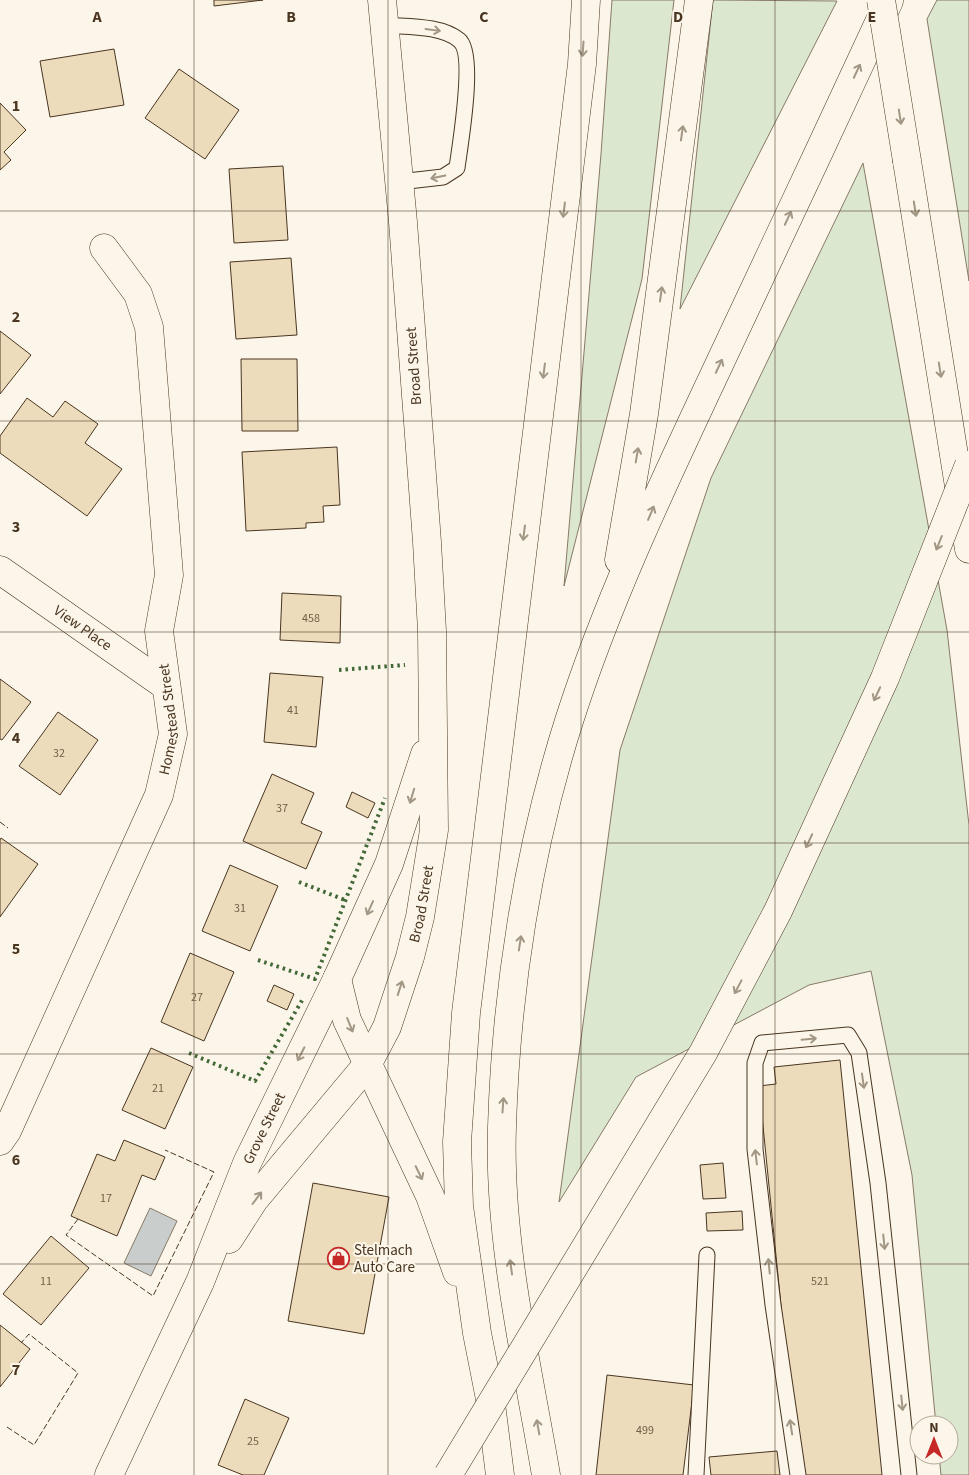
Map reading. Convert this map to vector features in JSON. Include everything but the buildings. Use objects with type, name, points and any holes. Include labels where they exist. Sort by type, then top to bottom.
[{"type":"main road","points":[[500,1475],[492,1404],[478,1333],[459,1206],[457,1142],[466,1013],[581,74],[586,0]]},
{"type":"main road","points":[[611,606],[646,405],[698,0]]},
{"type":"main road","points":[[881,0],[969,549]]},
{"type":"main road","points":[[546,1475],[511,1267],[504,1210],[502,1130],[510,1011],[536,844],[569,722],[611,606],[661,489],[890,0]]},
{"type":"main road","name":"Broad Street","points":[[367,1065],[387,1027],[420,917],[434,830],[432,631],[427,542],[399,182],[383,12]]},
{"type":"main road","name":"Homestead Street","points":[[0,1141],[7,1132],[159,795],[173,734],[159,631],[169,575],[149,326],[138,294],[104,248]]},
{"type":"main road","points":[[448,1475],[703,1053],[778,911],[885,678],[969,465]]},
{"type":"main road","name":"View Place","points":[[0,570],[166,686]]},
{"type":"main road","name":"Broad Street","points":[[337,978],[389,864],[432,733]]},
{"type":"main road","points":[[337,978],[347,1020],[430,1196],[478,1333]]},
{"type":"main road","name":"Grove Street","points":[[109,1475],[200,1282],[247,1162],[337,978]]},
{"type":"main road","name":"Grove Street","points":[[200,1282],[254,1200],[367,1065]]},
{"type":"lane","points":[[383,12],[440,31],[460,40],[467,52],[464,113],[457,168],[444,177],[399,182]]},
{"type":"lane","points":[[798,1475],[773,1304],[755,1149],[755,1063],[762,1043],[848,1035],[859,1053],[878,1183],[909,1475]]},
{"type":"lane","points":[[696,1475],[707,1255]]},
{"type":"green space","points":[[612,0],[674,0],[642,279],[564,586],[601,154]]},
{"type":"green space","points":[[713,0],[837,1],[680,309]]},
{"type":"green space","points":[[937,0],[969,0],[969,281],[927,19]]},
{"type":"green space","points":[[863,163],[947,630],[969,825],[969,1475],[941,1475],[940,1465],[959,1465],[959,1415],[935,1415],[912,1175],[871,971],[809,985],[636,1077],[559,1202],[620,750],[711,478]]},
{"type":"shaded area","points":[[150,1208],[177,1221],[151,1276],[124,1263]]},
{"type":"hedge","points":[[339,670],[405,665]]},
{"type":"hedge","points":[[258,960],[315,979],[385,798]]},
{"type":"hedge","points":[[299,882],[345,900]]},
{"type":"hedge","points":[[189,1053],[255,1081],[304,997]]},
{"type":"fence","points":[[0,822],[8,828]]},
{"type":"fence","points":[[78,1219],[66,1235],[153,1296],[214,1172],[165,1150]]},
{"type":"fence","points":[[7,1427],[34,1445],[78,1373],[29,1334],[21,1343]]},
{"type":"place","name":"Stelmach Auto Care","points":[[338,1259]]}]
